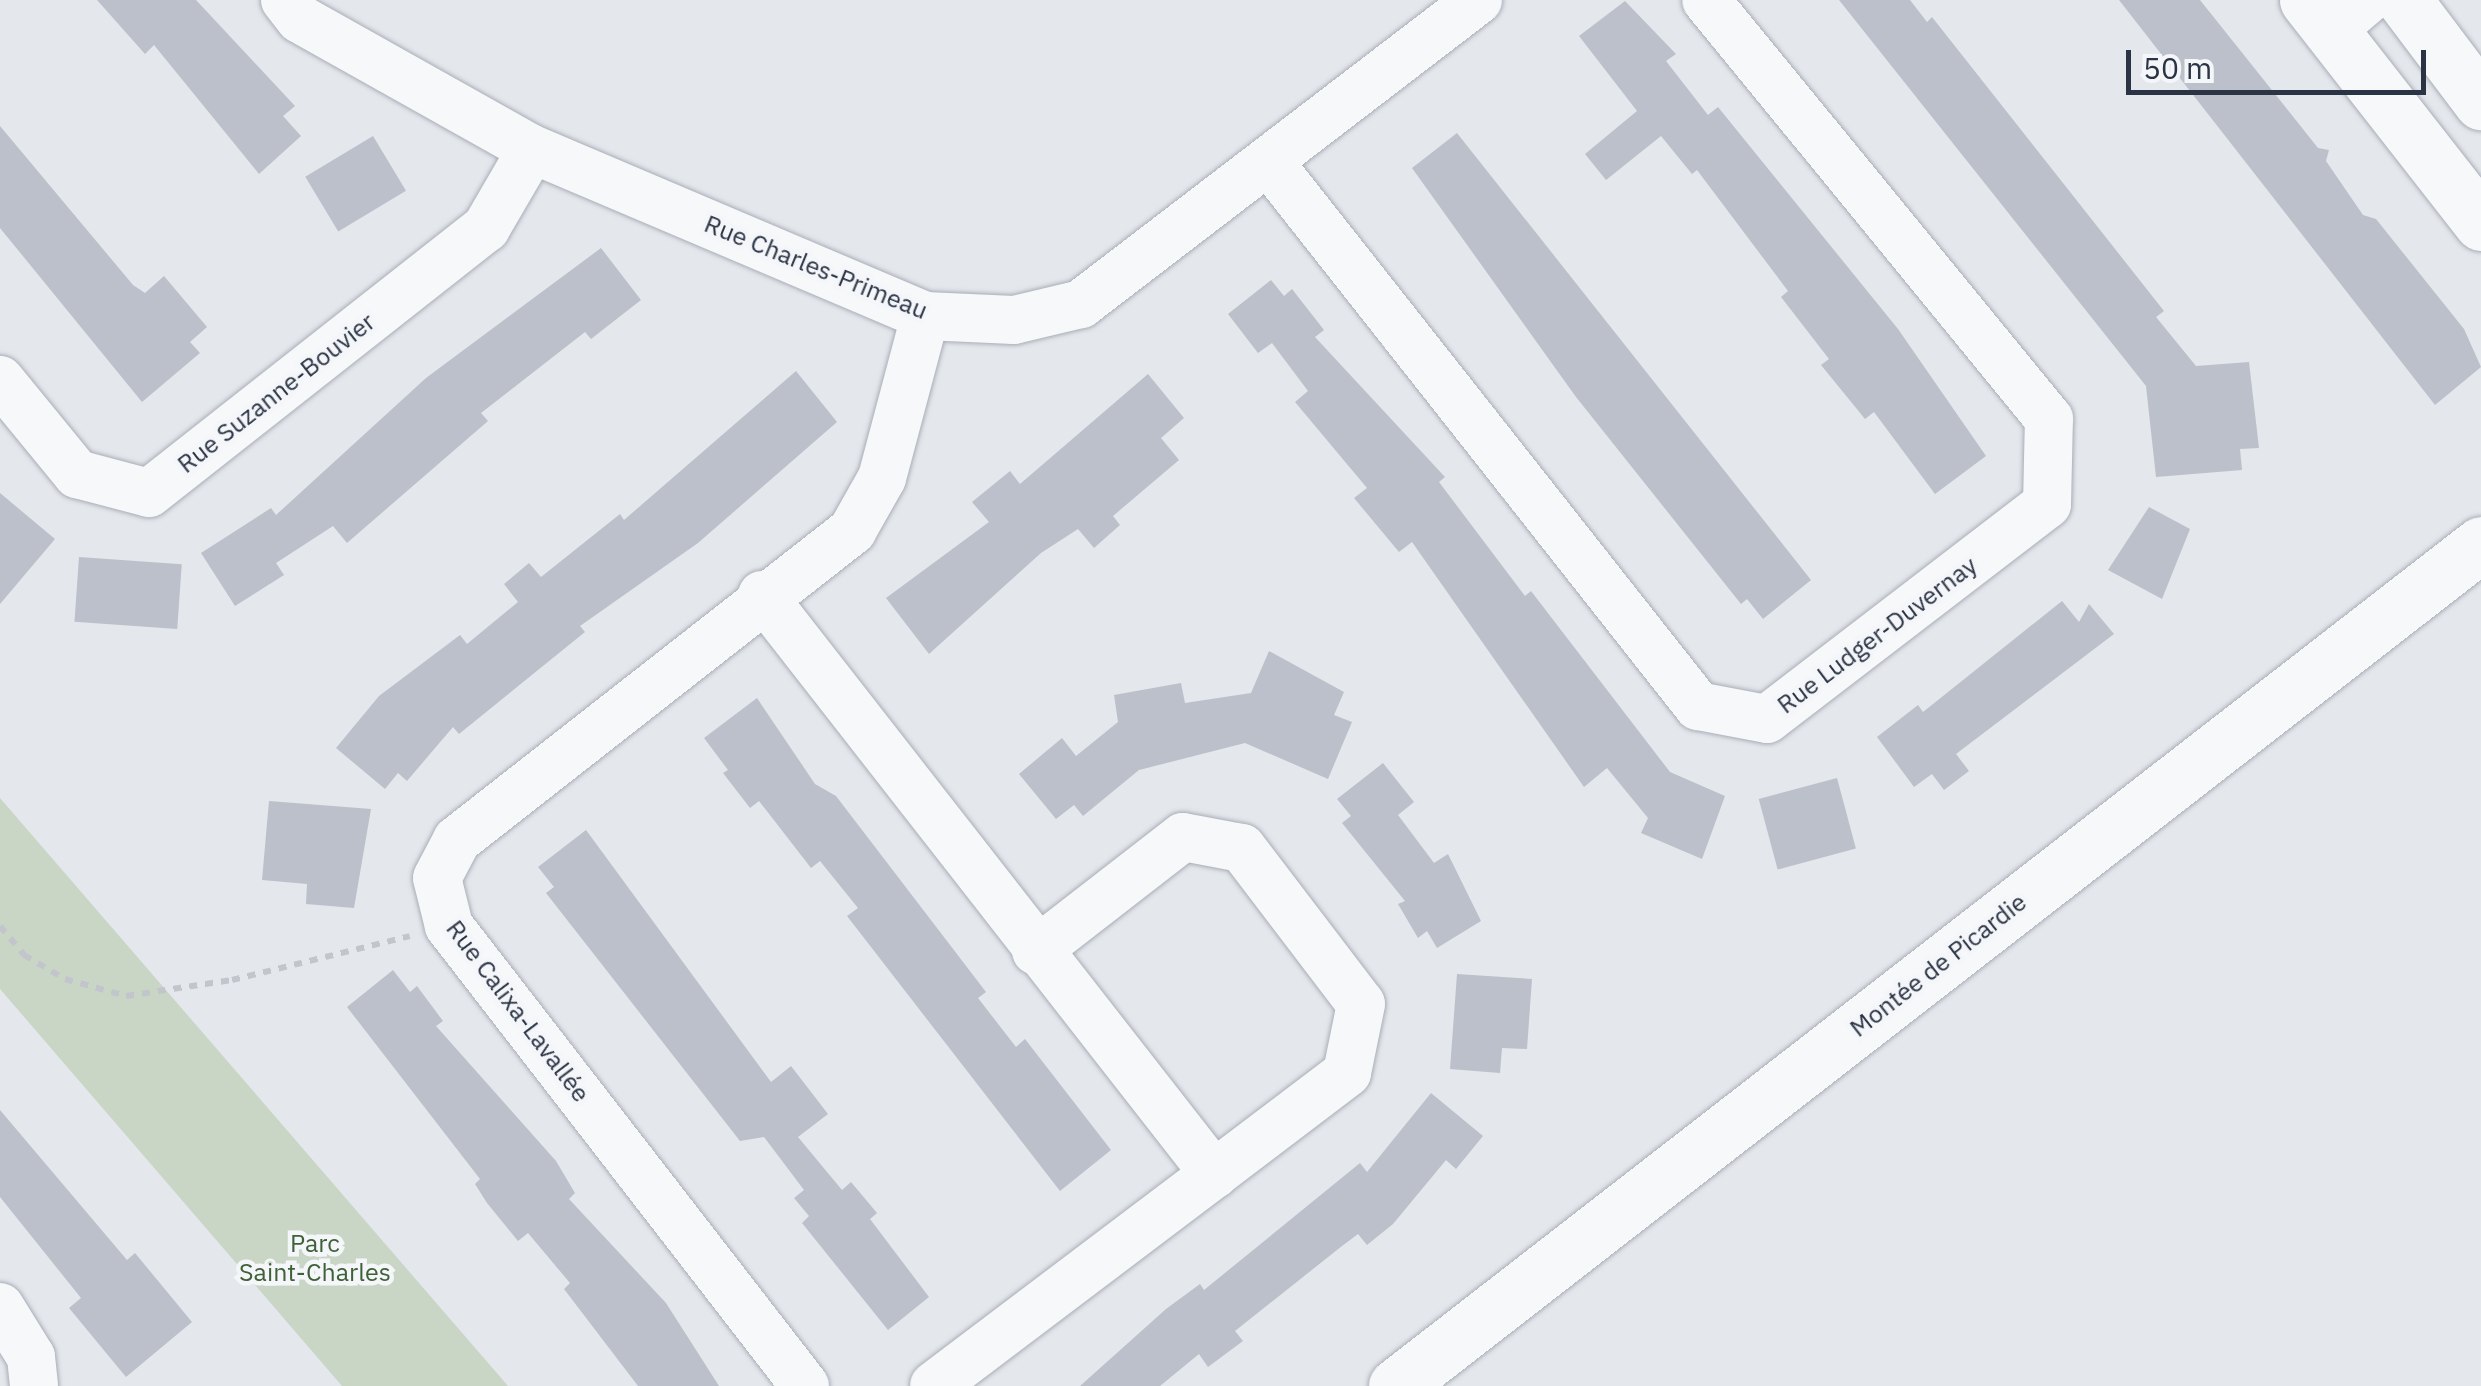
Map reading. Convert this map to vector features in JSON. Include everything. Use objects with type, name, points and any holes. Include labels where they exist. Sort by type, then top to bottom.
[{"type":"street","name":"Rue Charles-Primeau","points":[[285,0],[300,19],[532,149],[926,316],[1014,320],[1081,304],[1478,0]]},
{"type":"street","name":"Rue Ludger-Duvernay","points":[[1270,162],[1698,706],[1767,719],[2047,504],[2049,419],[1706,0]]},
{"type":"street","points":[[2404,0],[2481,102]]},
{"type":"street","points":[[2335,10],[2481,223]]},
{"type":"street","name":"Rue Suzanne-Bouvier","points":[[0,380],[77,474],[149,493],[486,228],[532,149]]},
{"type":"street","name":"Rue Calixa-Lavallée","points":[[805,1386],[448,926],[436,878],[457,840],[762,595],[852,531],[882,478],[926,316]]},
{"type":"street","name":"Montée de Picardie","points":[[1396,1386],[2481,544]]},
{"type":"street","points":[[762,595],[1036,951],[1214,1174]]},
{"type":"street","points":[[934,1386],[1347,1073],[1360,1004],[1242,848],[1183,838],[1036,951]]},
{"type":"street","points":[[0,1307],[31,1357],[34,1386]]},
{"type":"path","points":[[0,926],[24,955],[65,979],[126,996],[232,980],[448,926]]},
{"type":"green space","name":"Parc Saint-Charles","points":[[0,798],[508,1386],[342,1386],[0,989]]},
{"type":"building","points":[[97,0],[196,0],[295,106],[283,116],[301,136],[259,174],[154,45],[145,54]]},
{"type":"building","points":[[1839,0],[1910,0],[1927,22],[1932,17],[2164,311],[2156,317],[2196,366],[2249,362],[2259,448],[2240,449],[2242,470],[2156,477],[2146,386]]},
{"type":"building","points":[[2119,0],[2200,0],[2318,148],[2329,150],[2326,161],[2363,215],[2376,219],[2464,329],[2481,367],[2435,405]]},
{"type":"building","points":[[1625,1],[1676,54],[1666,61],[1708,115],[1718,107],[1898,329],[1986,456],[1935,494],[1874,412],[1865,419],[1821,365],[1829,359],[1781,297],[1788,291],[1697,170],[1692,174],[1661,136],[1606,180],[1585,154],[1637,111],[1579,36]]},
{"type":"building","points":[[0,126],[133,285],[145,293],[164,276],[207,327],[190,342],[200,353],[142,402],[0,228]]},
{"type":"building","points":[[1457,133],[1811,580],[1763,619],[1747,599],[1741,604],[1576,397],[1412,168]]},
{"type":"building","points":[[373,136],[406,191],[338,232],[305,177]]},
{"type":"building","points":[[601,248],[641,300],[591,339],[585,332],[481,413],[488,421],[347,543],[333,526],[276,563],[284,575],[235,606],[201,553],[271,508],[276,515],[426,378]]},
{"type":"building","points":[[1271,280],[1284,296],[1292,289],[1324,330],[1315,337],[1445,477],[1439,482],[1525,596],[1531,591],[1670,772],[1725,796],[1702,859],[1641,833],[1648,818],[1607,768],[1584,787],[1412,542],[1399,552],[1354,498],[1367,488],[1295,402],[1308,391],[1272,343],[1258,353],[1228,314]]},
{"type":"building","points":[[796,371],[837,422],[698,543],[580,626],[585,632],[459,734],[453,727],[407,781],[398,773],[385,789],[336,748],[379,696],[460,635],[467,644],[518,602],[504,584],[529,563],[541,577],[620,514],[624,520]]},
{"type":"building","points":[[1148,374],[1184,418],[1161,438],[1179,460],[1113,516],[1120,525],[1094,548],[1078,529],[1041,553],[929,654],[886,598],[989,522],[972,502],[1010,471],[1020,484]]},
{"type":"building","points":[[0,493],[55,539],[0,604]]},
{"type":"building","points":[[2149,507],[2190,529],[2162,599],[2108,570]]},
{"type":"building","points":[[79,557],[182,564],[177,629],[74,622]]},
{"type":"building","points":[[2062,601],[2079,622],[2089,604],[2114,634],[1956,754],[1969,771],[1944,790],[1932,774],[1914,787],[1877,737],[1918,705],[1923,712]]},
{"type":"building","points":[[1269,651],[1344,692],[1334,715],[1352,722],[1328,779],[1245,743],[1139,770],[1083,816],[1074,805],[1056,819],[1019,774],[1062,738],[1076,756],[1118,722],[1114,695],[1181,683],[1185,703],[1251,693]]},
{"type":"building","points":[[757,698],[815,784],[836,796],[986,992],[978,998],[1016,1047],[1025,1039],[1111,1150],[1060,1191],[847,916],[858,908],[820,861],[811,868],[759,801],[750,808],[723,773],[728,770],[704,738]]},
{"type":"building","points":[[1383,763],[1414,802],[1398,815],[1434,863],[1448,854],[1481,921],[1437,948],[1427,931],[1418,938],[1398,904],[1405,901],[1342,823],[1351,816],[1337,799]]},
{"type":"building","points":[[1837,778],[1856,849],[1778,869],[1759,799]]},
{"type":"building","points":[[269,801],[371,809],[354,908],[306,904],[307,884],[262,880]]},
{"type":"building","points":[[586,830],[771,1082],[791,1066],[828,1114],[798,1137],[842,1190],[851,1182],[877,1213],[870,1219],[929,1297],[888,1330],[802,1223],[809,1216],[794,1198],[804,1190],[764,1137],[740,1141],[546,893],[554,887],[538,867]]},
{"type":"building","points":[[393,970],[410,992],[417,986],[443,1021],[436,1026],[556,1161],[575,1193],[569,1199],[666,1303],[719,1386],[638,1386],[564,1289],[570,1283],[528,1233],[518,1241],[487,1203],[475,1184],[480,1179],[347,1007]]},
{"type":"building","points":[[1457,974],[1532,979],[1527,1049],[1502,1048],[1500,1073],[1450,1069]]},
{"type":"building","points":[[1431,1093],[1483,1136],[1456,1169],[1446,1160],[1393,1224],[1367,1245],[1358,1234],[1342,1246],[1235,1331],[1243,1341],[1208,1367],[1199,1354],[1160,1386],[1080,1386],[1166,1309],[1200,1284],[1204,1290],[1360,1163],[1367,1172]]},
{"type":"building","points":[[0,1110],[127,1260],[135,1253],[192,1322],[126,1377],[69,1308],[81,1298],[0,1197]]}]
